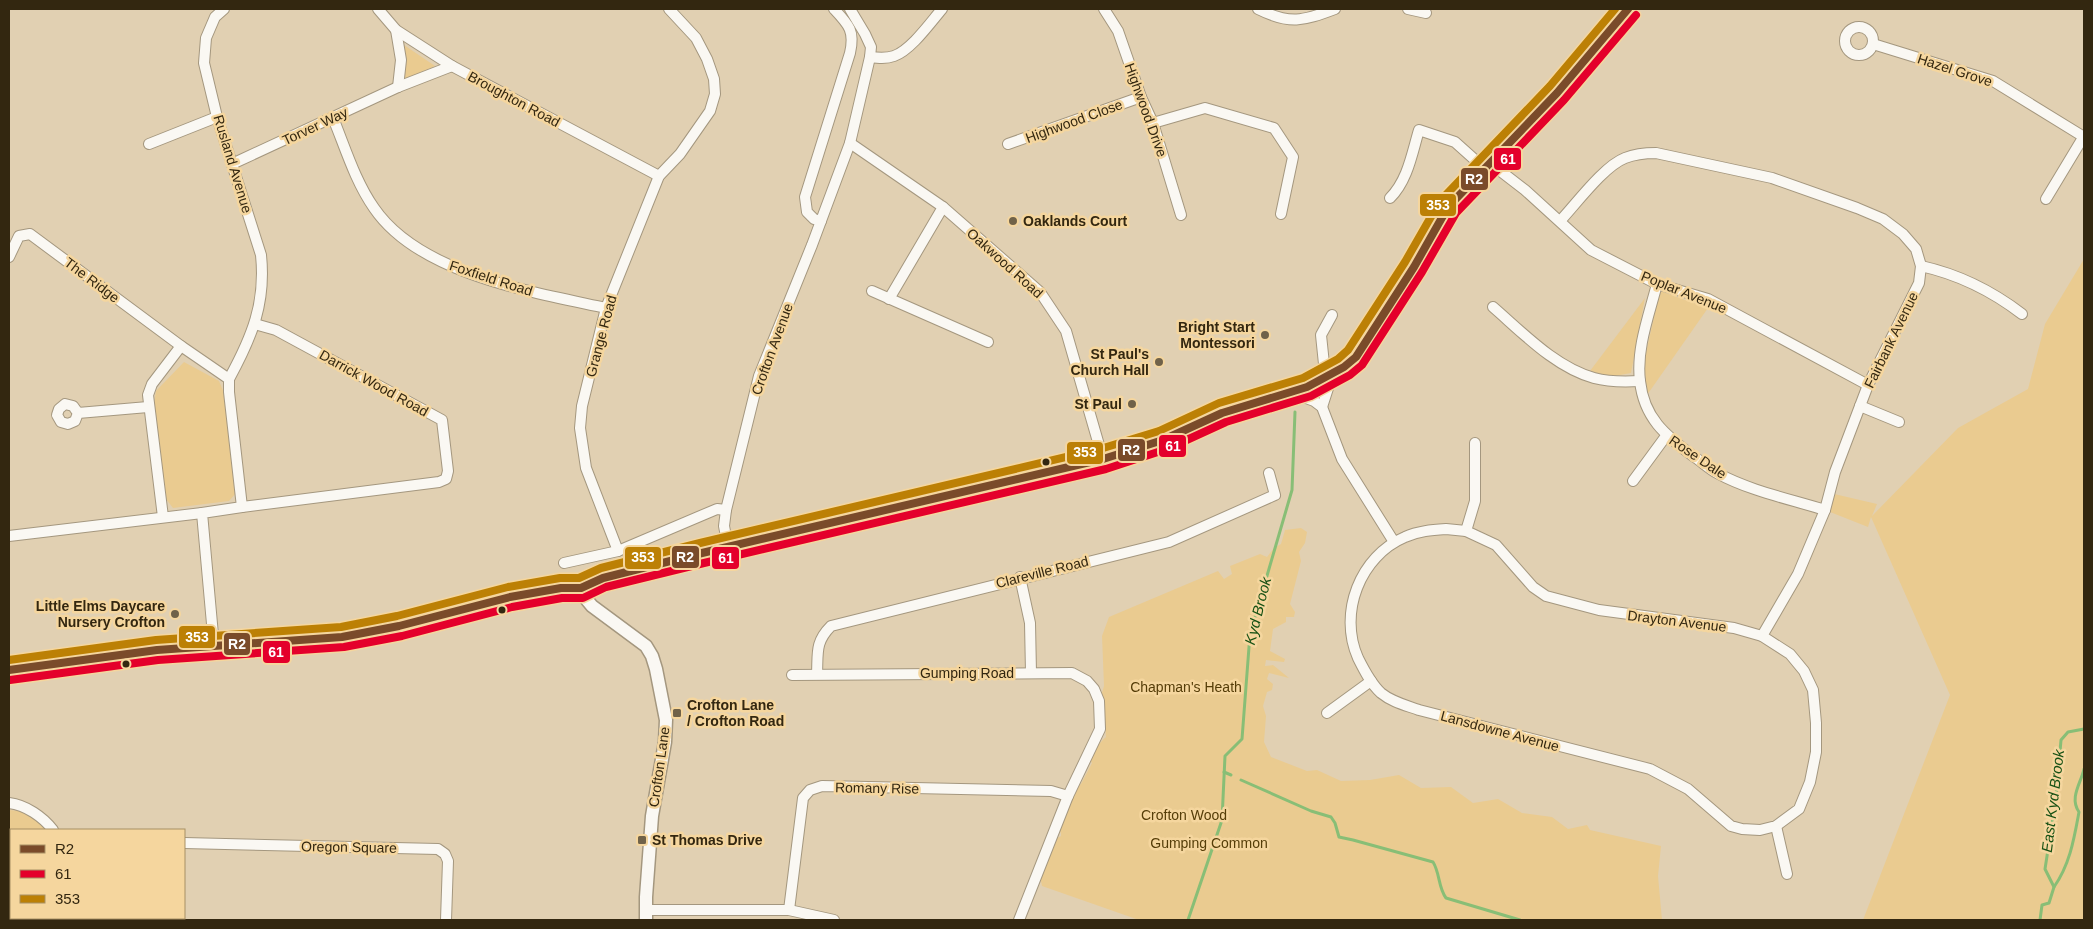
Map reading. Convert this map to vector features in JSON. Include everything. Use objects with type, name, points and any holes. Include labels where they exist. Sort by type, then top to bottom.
[{"type":"main road","points":[[9,670],[157,650],[342,637],[400,626],[510,597],[561,588],[580,588],[603,578],[728,547],[1103,459],[1163,440],[1222,413],[1307,387],[1344,367],[1356,357],[1414,267],[1448,207],[1557,94],[1628,9]]},
{"type":"street","name":"Rusland Avenue","points":[[224,9],[215,17],[206,38],[204,63],[217,117],[261,255],[263,276],[256,324],[248,345],[229,379]]},
{"type":"street","name":"Broughton Road","points":[[378,9],[396,30],[452,66],[659,176]]},
{"type":"street","name":"Grange Road","points":[[618,551],[586,468],[580,428],[582,406],[606,308],[659,176],[680,154],[710,112],[715,94],[714,79],[707,58],[696,38],[669,9]]},
{"type":"street","points":[[821,221],[814,219],[807,212],[805,197],[853,38],[848,24],[834,9]]},
{"type":"street","name":"Crofton Avenue","points":[[728,547],[724,526],[726,510],[759,376],[850,143],[870,57],[870,47],[865,34],[850,9]]},
{"type":"street","points":[[870,57],[882,59],[903,51],[942,9]]},
{"type":"street","name":"Highwood Drive","points":[[1106,9],[1118,31],[1140,97],[1153,123],[1181,215]]},
{"type":"street","points":[[1258,9],[1276,13],[1293,21],[1335,9]]},
{"type":"street","points":[[1408,9],[1426,13]]},
{"type":"street","points":[[396,30],[401,60],[398,87]]},
{"type":"street","name":"Hazel Grove","points":[[1873,44],[1993,81],[2084,137]]},
{"type":"street","name":"Torver Way","points":[[232,164],[398,87],[452,66]]},
{"type":"street","name":"Highwood Close","points":[[1008,144],[1140,97]]},
{"type":"street","points":[[1153,123],[1205,108],[1274,128],[1293,157],[1280,214]]},
{"type":"street","points":[[149,144],[217,117]]},
{"type":"street","name":"Foxfield Road","points":[[333,118],[363,189],[373,207],[399,236],[438,260],[484,278],[547,296],[606,308]]},
{"type":"street","name":"Poplar Avenue","points":[[1390,198],[1398,190],[1404,177],[1419,130],[1455,142],[1525,190],[1592,250],[1657,284],[1708,299],[1868,385]]},
{"type":"street","points":[[2046,199],[2084,137]]},
{"type":"street","name":"Oakwood Road","points":[[850,143],[943,208],[1040,292],[1066,331],[1103,459]]},
{"type":"street","points":[[1560,221],[1611,166],[1623,158],[1639,154],[1656,153],[1772,178],[1883,219],[1903,234],[1916,248],[1921,266],[1942,271],[1974,285],[2005,301],[2022,314]]},
{"type":"street","points":[[889,299],[943,208]]},
{"type":"street","name":"The Ridge","points":[[9,257],[19,236],[30,234],[181,346]]},
{"type":"street","name":"Fairbank Avenue","points":[[1762,636],[1798,574],[1825,510],[1835,472],[1868,385],[1919,283],[1921,266]]},
{"type":"street","name":"Rose Dale","points":[[1657,284],[1640,361],[1640,382],[1644,399],[1654,421],[1666,436],[1716,473],[1825,510]]},
{"type":"street","points":[[872,291],[988,342]]},
{"type":"street","points":[[1493,307],[1551,356],[1573,370],[1594,378],[1616,382],[1640,382]]},
{"type":"street","points":[[1322,407],[1330,383],[1324,364],[1321,335],[1332,314]]},
{"type":"street","name":"Darrick Wood Road","points":[[242,507],[439,482],[446,479],[448,471],[442,420],[276,330],[256,324]]},
{"type":"street","points":[[9,536],[202,513],[242,507],[229,379],[181,346],[152,384],[148,395],[163,517]]},
{"type":"street","points":[[1290,392],[1314,401],[1322,407],[1342,459],[1394,542]]},
{"type":"street","points":[[1860,406],[1899,422]]},
{"type":"street","points":[[78,413],[148,407]]},
{"type":"street","points":[[1633,480],[1666,436]]},
{"type":"street","points":[[1466,531],[1475,501],[1475,443]]},
{"type":"street","name":"Clareville Road","points":[[817,674],[818,646],[823,635],[831,626],[1169,542],[1275,495],[1269,473]]},
{"type":"street","points":[[564,563],[618,551],[717,509],[726,510]]},
{"type":"street","points":[[202,513],[214,646]]},
{"type":"street","name":"Drayton Avenue","points":[[1394,542],[1423,531],[1446,529],[1466,531],[1496,545],[1533,587],[1546,596],[1599,610],[1734,628],[1762,636],[1790,654],[1804,671],[1813,690],[1816,752],[1810,782],[1799,809],[1776,826]]},
{"type":"street","name":"Lansdowne Avenue","points":[[1394,542],[1368,565],[1352,600],[1350,622],[1353,646],[1371,681],[1380,692],[1393,701],[1419,710],[1650,769],[1688,789],[1731,826],[1760,830],[1776,826]]},
{"type":"street","points":[[1020,578],[1030,623],[1031,673]]},
{"type":"street","name":"Crofton Lane","points":[[580,588],[592,606],[646,646],[652,656],[656,669],[666,720],[665,742],[652,816],[646,915]]},
{"type":"street","name":"Gumping Road","points":[[792,675],[1072,672],[1088,681],[1094,689],[1099,701],[1100,729],[1068,796]]},
{"type":"street","points":[[1327,713],[1371,681]]},
{"type":"street","name":"Romany Rise","points":[[789,910],[803,798],[810,790],[822,786],[1052,792],[1068,796]]},
{"type":"street","points":[[1019,920],[1068,796]]},
{"type":"street","points":[[9,803],[29,809],[47,822],[52,829]]},
{"type":"street","points":[[1776,826],[1787,874]]},
{"type":"street","name":"Oregon Square","points":[[185,843],[438,849],[446,854],[448,861],[446,920]]},
{"type":"street","points":[[731,909],[732,920]]},
{"type":"street","points":[[646,915],[731,909],[789,910],[834,920]]},
{"type":"green space","points":[[401,43],[435,66],[404,80],[405,61]]},
{"type":"green space","points":[[2084,259],[2084,920],[1863,920],[1950,695],[1871,517],[1868,527],[1825,510],[1830,493],[1877,504],[1872,516],[1958,428],[2028,389],[2045,324]]},
{"type":"green space","points":[[1660,291],[1708,308],[1647,395],[1644,361]]},
{"type":"green space","points":[[1645,298],[1631,373],[1609,377],[1590,371]]},
{"type":"green space","points":[[184,362],[219,381],[224,393],[236,493],[229,501],[173,508],[166,499],[154,403],[156,391]]},
{"type":"green space","name":"Crofton Wood","points":[[1301,528],[1307,532],[1305,543],[1299,552],[1301,561],[1290,604],[1295,612],[1294,617],[1286,617],[1286,622],[1273,629],[1270,651],[1285,659],[1284,662],[1266,660],[1265,666],[1273,665],[1289,678],[1269,673],[1267,679],[1273,684],[1272,690],[1267,692],[1263,706],[1266,716],[1264,742],[1271,757],[1307,771],[1317,770],[1341,781],[1370,780],[1399,775],[1421,788],[1451,787],[1473,803],[1498,799],[1522,813],[1552,817],[1568,829],[1587,825],[1590,830],[1661,846],[1658,876],[1662,920],[1139,920],[1042,886],[1040,876],[1055,839],[1061,836],[1057,828],[1071,797],[1075,795],[1077,787],[1081,784],[1092,763],[1090,760],[1093,754],[1106,737],[1102,693],[1104,686],[1102,636],[1109,617],[1218,571],[1224,579],[1232,574],[1230,566],[1260,554],[1267,557],[1274,548],[1281,544],[1285,530]]},
{"type":"green space","points":[[9,810],[30,812],[51,829],[10,829],[10,919],[71,920],[9,920]]},
{"type":"waterway","name":"Kyd Brook","points":[[1188,920],[1222,820],[1225,756],[1242,739],[1250,634],[1292,490],[1295,412]]},
{"type":"waterway","name":"East Kyd Brook","points":[[2040,920],[2042,905],[2049,903],[2054,887],[2045,869],[2056,798],[2061,740],[2068,732],[2084,729]]},
{"type":"waterway","name":"East Kyd Brook","points":[[2054,887],[2068,860],[2073,842],[2079,812],[2076,807],[2075,796],[2084,769]]},
{"type":"waterway","name":"Kyd Brook","points":[[1224,772],[1231,775]]},
{"type":"waterway","points":[[1241,780],[1311,811],[1331,817],[1339,837],[1433,862],[1446,898],[1520,920]]},
{"type":"transit line","name":"353","points":[[9,660],[156,640],[341,627],[397,616],[508,587],[560,578],[579,578],[601,568],[700,543],[1100,449],[1159,431],[1219,403],[1303,378],[1338,359],[1348,350],[1405,262],[1440,201],[1550,86],[1615,9]]},
{"type":"transit line","name":"R2","points":[[9,670],[157,650],[342,637],[399,626],[510,597],[561,588],[581,588],[603,578],[702,553],[1103,459],[1163,440],[1222,413],[1307,387],[1344,367],[1356,357],[1414,267],[1448,207],[1557,93],[1628,9]]},
{"type":"transit line","name":"61","points":[[10,680],[158,660],[344,647],[402,636],[512,607],[562,598],[583,598],[606,587],[1106,469],[1167,449],[1226,422],[1311,396],[1350,375],[1362,365],[1422,272],[1456,213],[1564,100],[1636,15]]},
{"type":"place","name":"Oaklands Court","points":[[1013,221]]},
{"type":"place","name":"Bright Start Montessori","points":[[1265,335]]},
{"type":"place","name":"St Paul's Church Hall","points":[[1159,362]]},
{"type":"place","name":"St Paul","points":[[1132,404]]},
{"type":"place","name":"Little Elms Daycare Nursery Crofton","points":[[175,614]]},
{"type":"place","name":"Crofton Lane / Crofton Road","points":[[677,713]]},
{"type":"place","name":"St Thomas Drive","points":[[642,840]]},
{"type":"park label","name":"Chapman's Heath","points":[[1186,687]]},
{"type":"park label","name":"Gumping Common","points":[[1209,843]]}]
